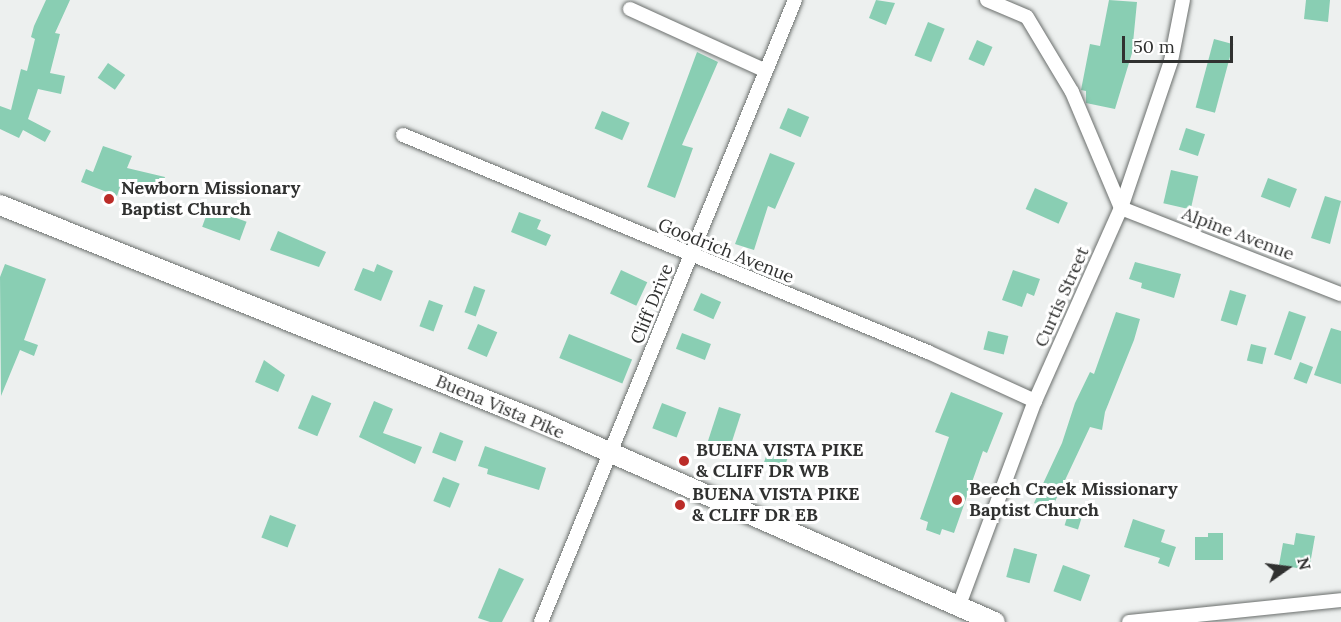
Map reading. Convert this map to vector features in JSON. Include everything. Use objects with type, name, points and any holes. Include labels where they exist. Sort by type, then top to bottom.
[{"type":"main road","name":"Buena Vista Pike","points":[[0,205],[520,414],[995,622]]},
{"type":"street","name":"Cliff Drive","points":[[541,622],[795,0]]},
{"type":"street","points":[[987,0],[1027,17],[1072,92],[1121,208]]},
{"type":"street","name":"Curtis Street","points":[[959,605],[1035,401],[1121,208],[1171,60],[1183,0]]},
{"type":"street","points":[[630,9],[766,71]]},
{"type":"street","name":"Goodrich Avenue","points":[[403,135],[691,257],[928,352],[1035,401]]},
{"type":"street","name":"Alpine Avenue","points":[[1121,208],[1341,294]]},
{"type":"street","points":[[1129,622],[1341,600]]},
{"type":"building","points":[[46,0],[70,0],[55,33],[60,34],[50,73],[65,76],[61,94],[38,89],[28,119],[51,131],[45,142],[23,130],[19,138],[0,129],[0,106],[11,110],[21,69],[27,71],[35,39],[31,37],[34,26]]},
{"type":"building","points":[[876,0],[895,3],[886,25],[869,18]]},
{"type":"building","points":[[1109,0],[1137,2],[1132,53],[1115,109],[1086,103],[1086,91],[1081,90],[1090,44],[1100,46]]},
{"type":"building","points":[[1306,0],[1330,0],[1328,22],[1304,19]]},
{"type":"building","points":[[928,22],[945,29],[931,62],[915,55]]},
{"type":"building","points":[[1214,39],[1233,44],[1215,113],[1196,108]]},
{"type":"building","points":[[977,40],[993,47],[984,66],[968,59]]},
{"type":"building","points":[[697,52],[718,62],[682,145],[693,148],[675,198],[647,187]]},
{"type":"building","points":[[108,63],[125,75],[115,90],[98,78]]},
{"type":"building","points":[[788,108],[809,117],[801,137],[779,128]]},
{"type":"building","points":[[602,111],[630,123],[622,140],[595,128]]},
{"type":"building","points":[[1186,128],[1205,134],[1198,156],[1179,150]]},
{"type":"building","points":[[103,146],[132,156],[127,168],[165,177],[160,197],[120,187],[117,196],[81,182],[86,169],[93,172]]},
{"type":"building","points":[[770,153],[795,163],[775,209],[768,206],[754,250],[735,244]]},
{"type":"building","points":[[1171,170],[1198,176],[1191,209],[1163,203]]},
{"type":"building","points":[[1268,178],[1297,189],[1290,208],[1261,197]]},
{"type":"building","points":[[1035,188],[1068,203],[1059,224],[1026,209]]},
{"type":"building","points":[[1325,196],[1341,201],[1330,244],[1311,238]]},
{"type":"building","points":[[209,208],[247,222],[240,240],[202,227]]},
{"type":"building","points":[[519,212],[541,220],[537,229],[551,235],[546,246],[511,232]]},
{"type":"building","points":[[278,231],[326,252],[319,267],[270,250]]},
{"type":"building","points":[[1135,262],[1181,274],[1174,298],[1141,288],[1142,283],[1129,279]]},
{"type":"building","points":[[5,264],[46,279],[24,340],[38,345],[34,356],[20,350],[1,396],[0,277]]},
{"type":"building","points":[[377,264],[393,271],[381,301],[354,290],[363,268],[374,272]]},
{"type":"building","points":[[621,270],[647,282],[636,306],[610,294]]},
{"type":"building","points":[[1013,270],[1040,279],[1034,296],[1027,293],[1022,307],[1002,300]]},
{"type":"building","points":[[474,286],[485,290],[476,316],[464,312]]},
{"type":"building","points":[[1230,290],[1246,295],[1237,326],[1221,321]]},
{"type":"building","points":[[701,293],[721,302],[713,319],[693,310]]},
{"type":"building","points":[[429,300],[443,305],[434,331],[419,326]]},
{"type":"building","points":[[1289,311],[1306,317],[1291,360],[1274,354]]},
{"type":"building","points":[[1116,312],[1140,319],[1134,340],[1105,412],[1102,430],[1090,427],[1051,510],[1034,503],[1062,443],[1075,403],[1090,372],[1094,374]]},
{"type":"building","points":[[478,324],[497,332],[487,357],[467,349]]},
{"type":"building","points":[[1331,328],[1341,331],[1341,384],[1314,375]]},
{"type":"building","points":[[988,331],[1008,336],[1004,355],[983,349]]},
{"type":"building","points":[[682,333],[711,344],[705,360],[676,349]]},
{"type":"building","points":[[569,334],[632,359],[622,384],[559,358]]},
{"type":"building","points":[[1251,344],[1267,348],[1262,364],[1247,360]]},
{"type":"building","points":[[264,360],[285,375],[278,392],[255,382]]},
{"type":"building","points":[[1300,362],[1313,367],[1307,384],[1294,379]]},
{"type":"building","points":[[951,392],[1003,413],[987,453],[983,451],[954,533],[942,529],[940,535],[926,530],[928,522],[920,519],[949,437],[935,432]]},
{"type":"building","points":[[312,395],[331,403],[317,436],[298,428]]},
{"type":"building","points":[[374,401],[393,409],[383,433],[422,447],[415,464],[359,437]]},
{"type":"building","points":[[662,403],[686,412],[677,438],[652,428]]},
{"type":"building","points":[[719,407],[741,414],[728,455],[706,448]]},
{"type":"building","points":[[440,432],[463,441],[455,461],[432,453]]},
{"type":"building","points":[[771,442],[791,449],[783,472],[763,465]]},
{"type":"building","points":[[485,446],[546,468],[539,490],[487,474],[488,469],[478,466]]},
{"type":"building","points":[[443,477],[460,484],[450,508],[433,501]]},
{"type":"building","points":[[1069,511],[1082,515],[1078,529],[1065,525]]},
{"type":"building","points":[[270,515],[296,525],[288,547],[261,537]]},
{"type":"building","points":[[1133,519],[1165,530],[1161,542],[1176,547],[1169,567],[1158,563],[1160,558],[1124,547]]},
{"type":"building","points":[[1208,533],[1223,533],[1223,560],[1195,560],[1195,537],[1208,537]]},
{"type":"building","points":[[1296,533],[1315,536],[1309,570],[1279,565],[1283,543],[1294,545]]},
{"type":"building","points":[[1014,548],[1037,554],[1029,583],[1006,577]]},
{"type":"building","points":[[1063,565],[1090,575],[1081,601],[1053,591]]},
{"type":"building","points":[[499,568],[524,579],[502,622],[490,622],[478,618]]},
{"type":"place","name":"Newborn Missionary Baptist Church","points":[[109,199]]},
{"type":"place","name":"BUENA VISTA PIKE & CLIFF DR WB","points":[[684,461]]},
{"type":"place","name":"Beech Creek Missionary Baptist Church","points":[[957,500]]},
{"type":"place","name":"BUENA VISTA PIKE & CLIFF DR EB","points":[[680,505]]}]
